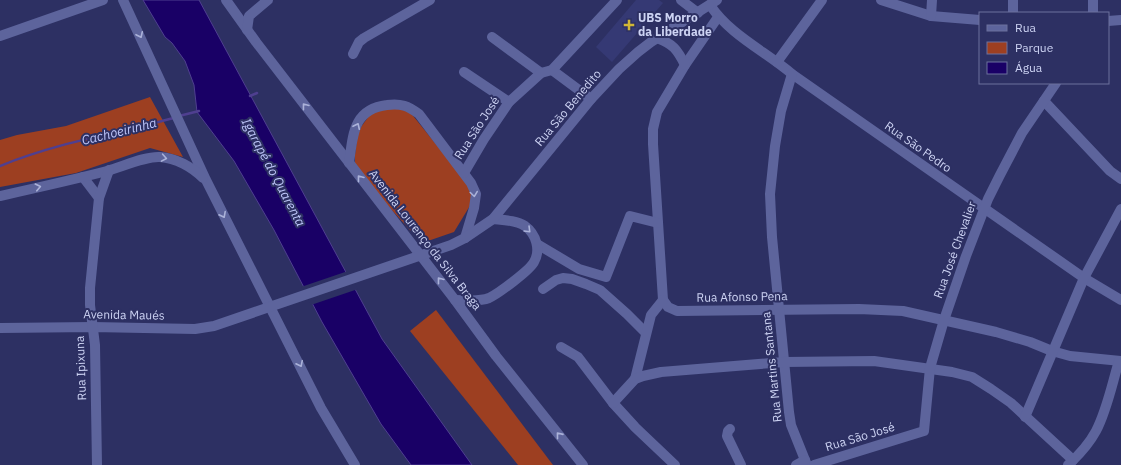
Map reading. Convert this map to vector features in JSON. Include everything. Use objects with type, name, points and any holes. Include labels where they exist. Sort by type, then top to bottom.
[{"type":"street","points":[[0,36],[103,0]]},
{"type":"street","points":[[123,0],[206,180],[321,408],[354,465]]},
{"type":"street","name":"Avenida Lourenço da Silva Braga","points":[[226,0],[247,30],[456,300],[496,356],[583,465]]},
{"type":"street","points":[[247,30],[249,16],[268,0]]},
{"type":"street","points":[[353,54],[359,42],[364,38],[430,0]]},
{"type":"street","name":"Rua São José","points":[[464,173],[484,139],[509,102],[541,74],[552,70],[617,0]]},
{"type":"street","points":[[681,0],[698,13]]},
{"type":"street","points":[[777,62],[822,0]]},
{"type":"street","points":[[881,0],[931,16],[979,20]]},
{"type":"street","points":[[931,16],[932,0]]},
{"type":"street","points":[[1013,0],[1013,12]]},
{"type":"street","points":[[1092,12],[1093,0]]},
{"type":"street","name":"Rua São Benedito","points":[[451,245],[465,238],[493,219],[591,99],[638,52],[657,38],[713,3]]},
{"type":"street","name":"Rua São Pedro","points":[[713,3],[718,17],[728,27],[792,74],[1084,278],[1121,300]]},
{"type":"street","points":[[635,380],[651,315],[663,300],[653,129],[657,112],[685,65],[718,17]]},
{"type":"street","points":[[1109,21],[1121,20]]},
{"type":"street","points":[[492,37],[541,74]]},
{"type":"street","points":[[657,38],[674,47],[680,54],[685,65]]},
{"type":"street","points":[[552,70],[591,99]]},
{"type":"street","points":[[464,72],[509,102]]},
{"type":"street","name":"Rua Martins Santana","points":[[792,74],[780,118],[775,146],[770,194],[772,237],[791,425],[809,463]]},
{"type":"street","name":"Rua José Chevalier","points":[[914,435],[921,433],[925,428],[930,368],[944,320],[984,209],[1022,133],[1055,84]]},
{"type":"street","points":[[1044,101],[1110,171],[1121,178]]},
{"type":"street","points":[[349,163],[357,123],[366,111],[376,106],[395,104],[408,106],[419,114],[464,173],[476,194],[474,208],[465,238]]},
{"type":"street","points":[[0,196],[83,177],[140,160],[160,157],[183,163],[206,180]]},
{"type":"street","name":"Rua Ipixuna","points":[[97,465],[95,345],[90,305],[90,288],[99,198],[109,170]]},
{"type":"street","points":[[83,177],[99,198]]},
{"type":"street","points":[[1025,417],[1084,278],[1121,208]]},
{"type":"street","points":[[537,244],[579,269],[606,277],[630,216],[658,223]]},
{"type":"street","points":[[456,300],[482,300],[489,298],[502,290],[534,264],[537,255],[537,244],[533,235],[525,226],[510,220],[493,219]]},
{"type":"street","name":"Avenida Maués","points":[[0,328],[93,327],[195,329],[214,326],[451,245]]},
{"type":"street","points":[[543,289],[556,280],[563,278],[572,279],[600,290],[646,333]]},
{"type":"street","name":"Rua Afonso Pena","points":[[663,300],[668,307],[677,311],[859,309],[902,311],[1016,338],[1070,356],[1120,361]]},
{"type":"street","points":[[562,347],[578,357],[613,402],[635,427],[675,465]]},
{"type":"street","points":[[613,402],[635,380],[643,376],[661,372],[784,362],[874,361],[930,368],[972,377],[991,389],[1025,417],[1070,463],[1086,446],[1096,431],[1105,409],[1120,361]]},
{"type":"street","points":[[730,429],[727,436],[741,465]]},
{"type":"street","name":"Rua São José","points":[[796,465],[858,451],[914,435]]},
{"type":"shaded area","name":"UBS Morro da Liberdade","points":[[636,0],[659,0],[663,3],[612,62],[596,47]]},
{"type":"green space","points":[[150,97],[183,157],[150,148],[76,173],[0,187],[0,140],[17,135],[66,126]]},
{"type":"green space","points":[[389,106],[410,112],[472,189],[471,204],[454,232],[422,243],[355,170],[358,131],[372,112]]},
{"type":"green space","points":[[436,310],[553,465],[518,465],[410,331]]},
{"type":"water","name":"Igarapé do Quarenta","points":[[143,0],[199,0],[382,339],[472,465],[411,465],[381,424],[322,322],[274,230],[234,161],[197,112],[194,85],[185,61],[172,43],[165,37]]},
{"type":"pier","points":[[348,271],[358,289],[311,305],[301,287]]},
{"type":"waterway","points":[[250,96],[257,93]]},
{"type":"waterway","name":"Cachoeirinha","points":[[179,116],[199,111]]},
{"type":"waterway","name":"Cachoeirinha","points":[[0,166],[64,145],[174,118]]},
{"type":"place","name":"UBS Morro da Liberdade","points":[[629,25]]}]
